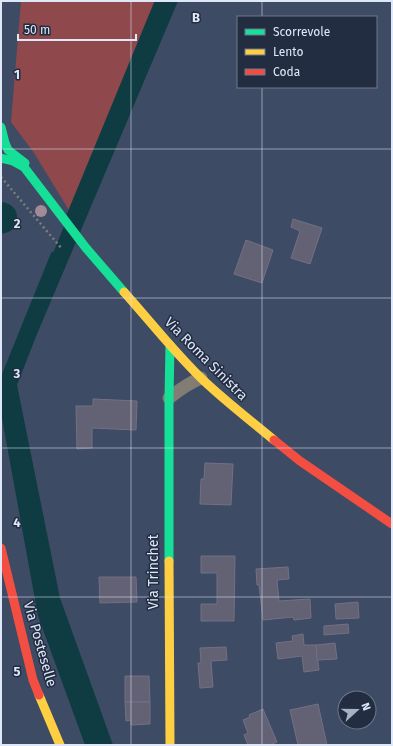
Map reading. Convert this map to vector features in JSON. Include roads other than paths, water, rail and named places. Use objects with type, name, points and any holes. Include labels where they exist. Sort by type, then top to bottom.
[{"type":"main road","name":"Via Roma Sinistra","points":[[1,133],[8,150],[25,163],[58,212],[86,248],[170,345],[201,378],[219,395],[300,460],[392,524]]},
{"type":"main road","name":"Via Roma Sinistra","points":[[1,158],[12,160],[22,165],[48,198]]},
{"type":"main road","name":"Via Trinchet","points":[[170,345],[170,745]]},
{"type":"main road","name":"Via Posteselle","points":[[1,548],[20,629],[34,680],[60,745]]},
{"type":"street","points":[[169,398],[178,390],[201,378]]},
{"type":"waterway","points":[[68,217],[157,1]]},
{"type":"waterway","points":[[2,380],[53,254]]}]
